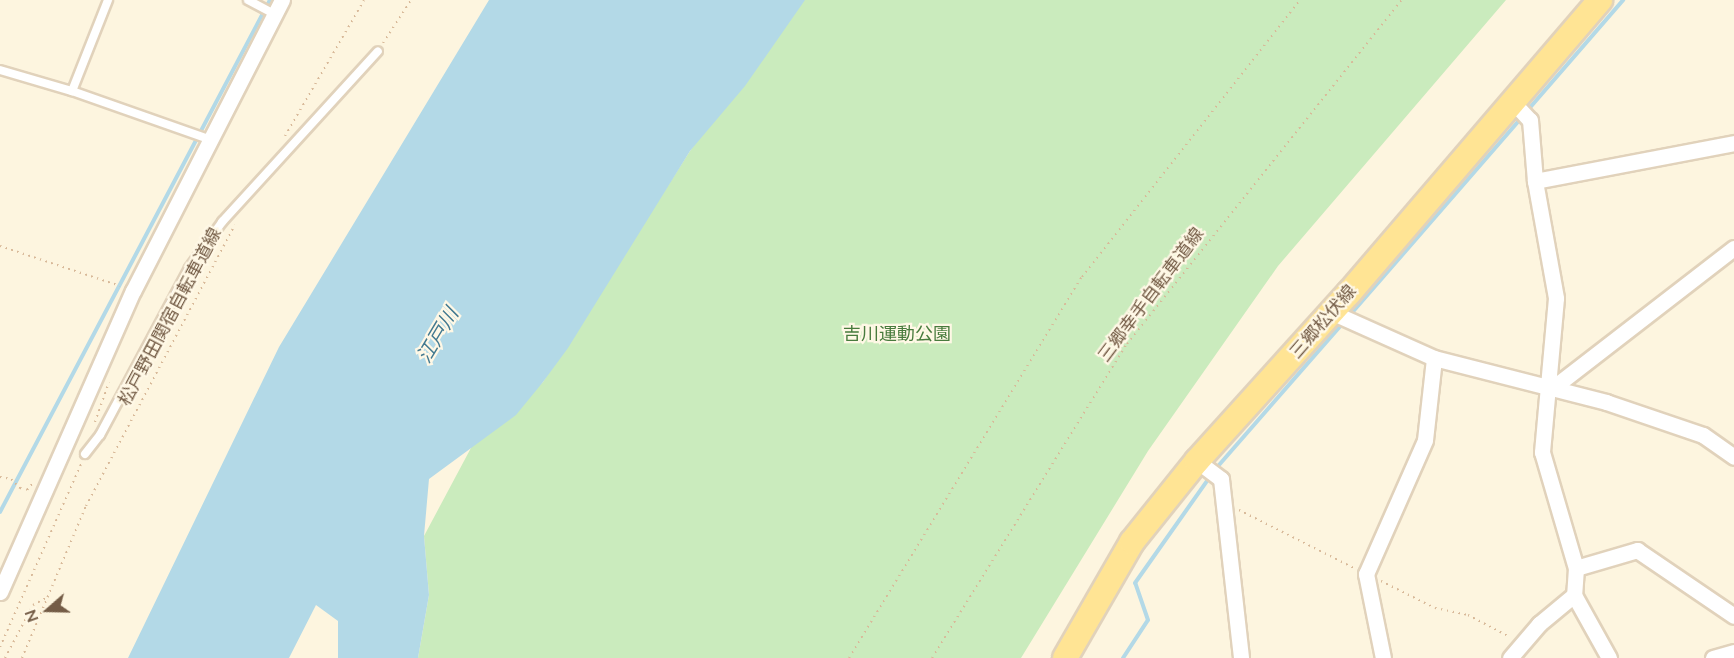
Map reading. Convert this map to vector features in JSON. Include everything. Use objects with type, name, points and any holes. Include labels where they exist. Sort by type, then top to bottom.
[{"type":"main road","name":"三郷松伏線","points":[[1065,658],[1132,542],[1197,462],[1343,318],[1520,110],[1600,0]]},
{"type":"street","points":[[0,592],[133,291],[208,139],[282,0]]},
{"type":"street","points":[[1520,110],[1556,298],[1550,390],[1542,452],[1576,568],[1574,595],[1609,658]]},
{"type":"street","points":[[1535,181],[1734,143]]},
{"type":"street","points":[[1550,390],[1734,248]]},
{"type":"street","points":[[1343,318],[1434,358],[1550,390],[1606,402],[1703,435],[1734,457]]},
{"type":"street","points":[[1383,658],[1366,574],[1425,440],[1434,358]]},
{"type":"street","points":[[1197,462],[1221,479],[1241,658]]},
{"type":"street","points":[[1576,568],[1637,550],[1734,616]]},
{"type":"street","points":[[1510,658],[1539,624],[1574,595]]},
{"type":"street","points":[[1713,658],[1734,652]]},
{"type":"lane","points":[[72,91],[108,0]]},
{"type":"lane","points":[[248,0],[274,14]]},
{"type":"lane","points":[[85,454],[100,435],[189,268],[222,222],[378,51]]},
{"type":"lane","points":[[0,70],[72,91],[208,139]]},
{"type":"path","points":[[285,137],[364,0]]},
{"type":"path","points":[[378,51],[411,0]]},
{"type":"path","points":[[849,658],[1082,277],[1300,0]]},
{"type":"path","name":"三郷幸手自転車道線","points":[[932,658],[1127,344],[1402,0]]},
{"type":"path","name":"松戸野田関宿自転車道線","points":[[22,658],[86,506],[240,216]]},
{"type":"path","points":[[0,246],[133,291]]},
{"type":"path","points":[[0,648],[85,454],[110,380]]},
{"type":"path","points":[[0,477],[27,490],[57,461]]},
{"type":"path","points":[[5,658],[33,605],[46,598]]},
{"type":"green space","name":"吉川運動公園","points":[[797,0],[1506,0],[1278,266],[1148,451],[1021,658],[418,658],[429,595],[424,536],[472,446],[543,382],[690,151]]},
{"type":"water","name":"江戸川","points":[[489,0],[805,0],[745,86],[690,151],[568,348],[543,382],[516,415],[429,479],[424,536],[429,595],[418,658],[338,658],[338,621],[316,605],[289,658],[128,658],[279,347]]},
{"type":"waterway","points":[[0,512],[270,0]]},
{"type":"waterway","points":[[1527,111],[1623,0]]},
{"type":"waterway","points":[[1350,315],[1522,117]]},
{"type":"waterway","points":[[1219,465],[1343,323]]},
{"type":"waterway","points":[[1123,658],[1148,620],[1135,583],[1207,481]]}]
